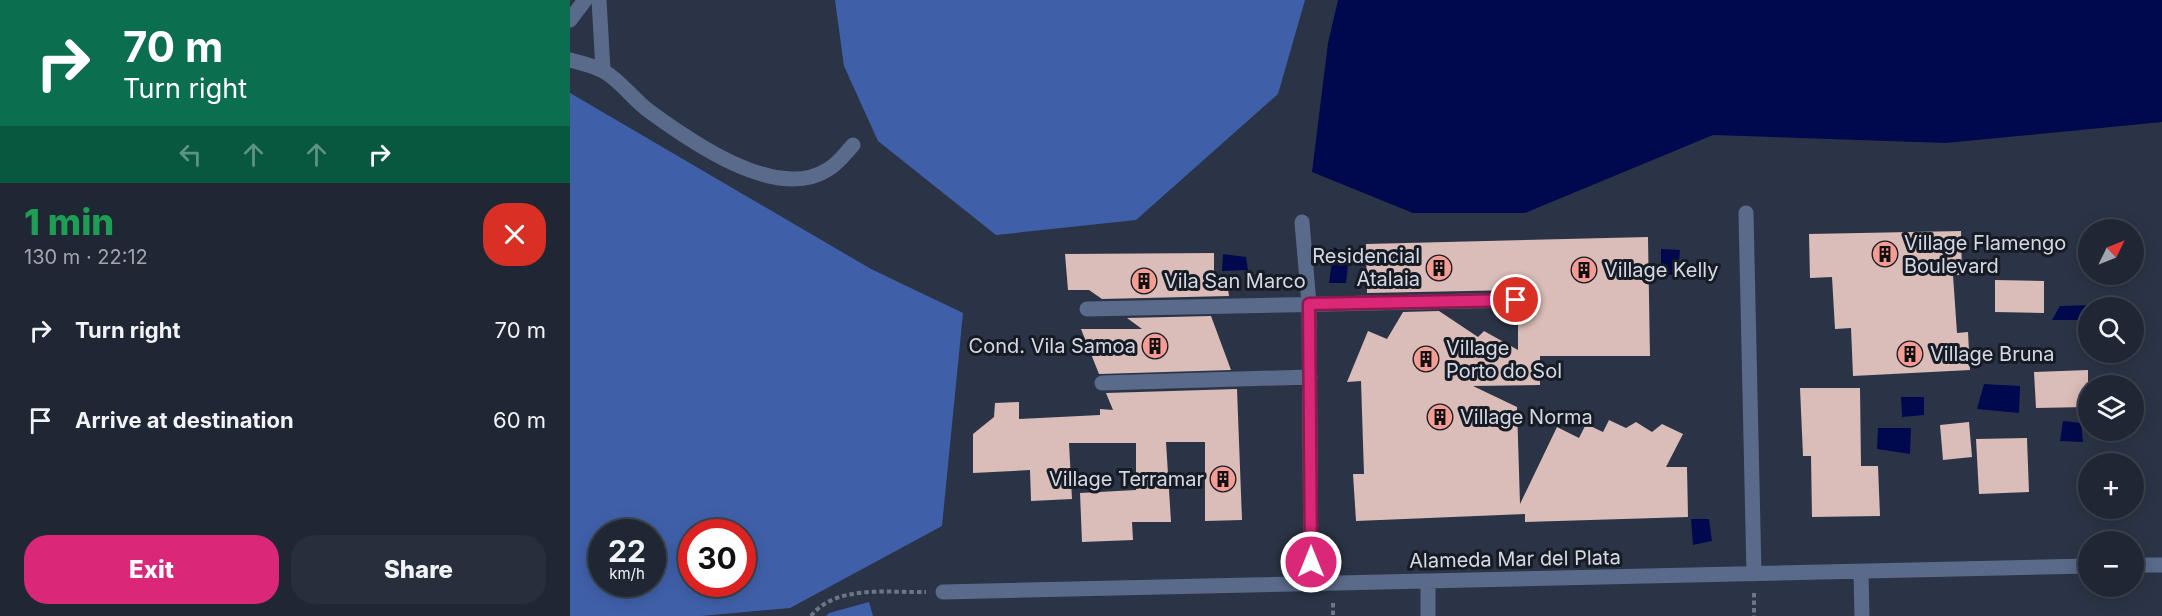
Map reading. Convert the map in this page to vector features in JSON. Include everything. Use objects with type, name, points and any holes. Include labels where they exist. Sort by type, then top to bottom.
[{"type":"street","points":[[570,20],[585,0]]},
{"type":"street","points":[[599,0],[603,70]]},
{"type":"street","points":[[570,60],[603,70],[648,110],[692,140],[733,163],[763,175],[787,179],[809,177],[826,171],[839,161],[853,145]]},
{"type":"street","points":[[1746,213],[1754,574]]},
{"type":"street","points":[[1302,222],[1309,304],[1311,585]]},
{"type":"street","points":[[1088,309],[1516,300]]},
{"type":"street","points":[[1102,383],[1310,376]]},
{"type":"street","points":[[2144,566],[2162,565]]},
{"type":"street","name":"Alameda Mar del Plata","points":[[943,592],[2078,566]]},
{"type":"street","points":[[1861,572],[1862,616]]},
{"type":"street","points":[[1428,582],[1428,616]]},
{"type":"path","points":[[811,616],[836,597],[861,593],[943,592]]},
{"type":"shaded area","points":[[835,0],[1305,0],[1278,94],[1136,220],[996,235],[878,141],[844,66]]},
{"type":"shaded area","points":[[1338,0],[2162,0],[2162,122],[1946,143],[1713,135],[1525,213],[1413,213],[1312,172],[1328,43]]},
{"type":"shaded area","points":[[570,93],[871,269],[963,313],[942,526],[790,608],[701,616],[570,616]]},
{"type":"shaded area","points":[[1334,247],[1349,256],[1346,283],[1329,283]]},
{"type":"shaded area","points":[[1661,249],[1680,250],[1678,275],[1661,275]]},
{"type":"shaded area","points":[[1223,254],[1246,257],[1248,270],[1222,271]]},
{"type":"shaded area","points":[[2078,305],[2078,320],[2052,320],[2060,306]]},
{"type":"shaded area","points":[[1984,384],[2020,386],[2019,413],[1977,409]]},
{"type":"shaded area","points":[[1901,397],[1924,397],[1924,415],[1902,417]]},
{"type":"shaded area","points":[[2063,421],[2078,423],[2078,441],[2083,442],[2060,441]]},
{"type":"shaded area","points":[[1878,428],[1911,428],[1910,454],[1877,449]]},
{"type":"shaded area","points":[[1691,519],[1709,519],[1712,541],[1693,545]]},
{"type":"shaded area","points":[[869,602],[873,616],[826,616],[829,613]]},
{"type":"building","points":[[1961,231],[1962,275],[1953,275],[1957,333],[1968,332],[1970,370],[1853,376],[1851,328],[1835,329],[1832,277],[1810,278],[1809,234]]},
{"type":"building","points":[[1648,237],[1650,356],[1540,356],[1540,385],[1473,386],[1517,407],[1520,504],[1557,427],[1579,438],[1586,424],[1603,432],[1609,420],[1626,428],[1636,422],[1652,432],[1662,424],[1683,434],[1666,467],[1687,467],[1688,517],[1525,522],[1525,514],[1356,521],[1353,474],[1364,474],[1361,381],[1347,382],[1368,331],[1387,339],[1403,312],[1439,311],[1478,337],[1484,331],[1518,350],[1518,310],[1523,308],[1527,300],[1524,294],[1526,292],[1517,290],[1367,293],[1366,244]]},
{"type":"building","name":"Vila San Marco","points":[[1214,253],[1214,273],[1228,289],[1229,296],[1102,299],[1089,290],[1068,290],[1065,254]]},
{"type":"building","points":[[1995,280],[2044,281],[2044,313],[1995,312]]},
{"type":"building","name":"Cond. Vila Samoa","points":[[1211,316],[1231,370],[1099,374],[1081,329],[1142,329],[1127,318]]},
{"type":"building","points":[[2088,370],[2088,375],[2078,375],[2078,407],[2036,408],[2034,372]]},
{"type":"building","points":[[1800,388],[1860,388],[1861,466],[1878,466],[1880,516],[1812,517],[1811,456],[1803,456]]},
{"type":"building","points":[[1237,389],[1242,520],[1205,521],[1205,442],[1166,442],[1171,522],[1132,522],[1133,540],[1082,542],[1080,493],[1136,490],[1136,443],[1069,443],[1072,499],[1031,501],[1030,470],[973,473],[973,434],[994,417],[995,403],[1019,402],[1019,419],[1100,415],[1100,409],[1113,410],[1106,393]]},
{"type":"building","points":[[1969,422],[1972,457],[1943,460],[1940,425]]},
{"type":"building","points":[[2027,438],[2029,492],[1979,494],[1976,439]]},
{"type":"place","name":"Village Flamengo Boulevard","points":[[1885,254]]},
{"type":"place","name":"Residencial Atalaia","points":[[1439,268]]},
{"type":"place","name":"Village Kelly","points":[[1584,270]]},
{"type":"place","name":"Vila San Marco","points":[[1144,281]]},
{"type":"place","name":"Cond. Vila Samoa","points":[[1155,346]]},
{"type":"place","name":"Village Bruna","points":[[1910,354]]},
{"type":"place","name":"Village Porto do Sol","points":[[1426,359]]},
{"type":"place","name":"Village Norma","points":[[1440,417]]},
{"type":"place","name":"Village Terramar","points":[[1223,479]]},
{"type":"route","points":[[1311,562],[1309,304],[1516,300]]}]
